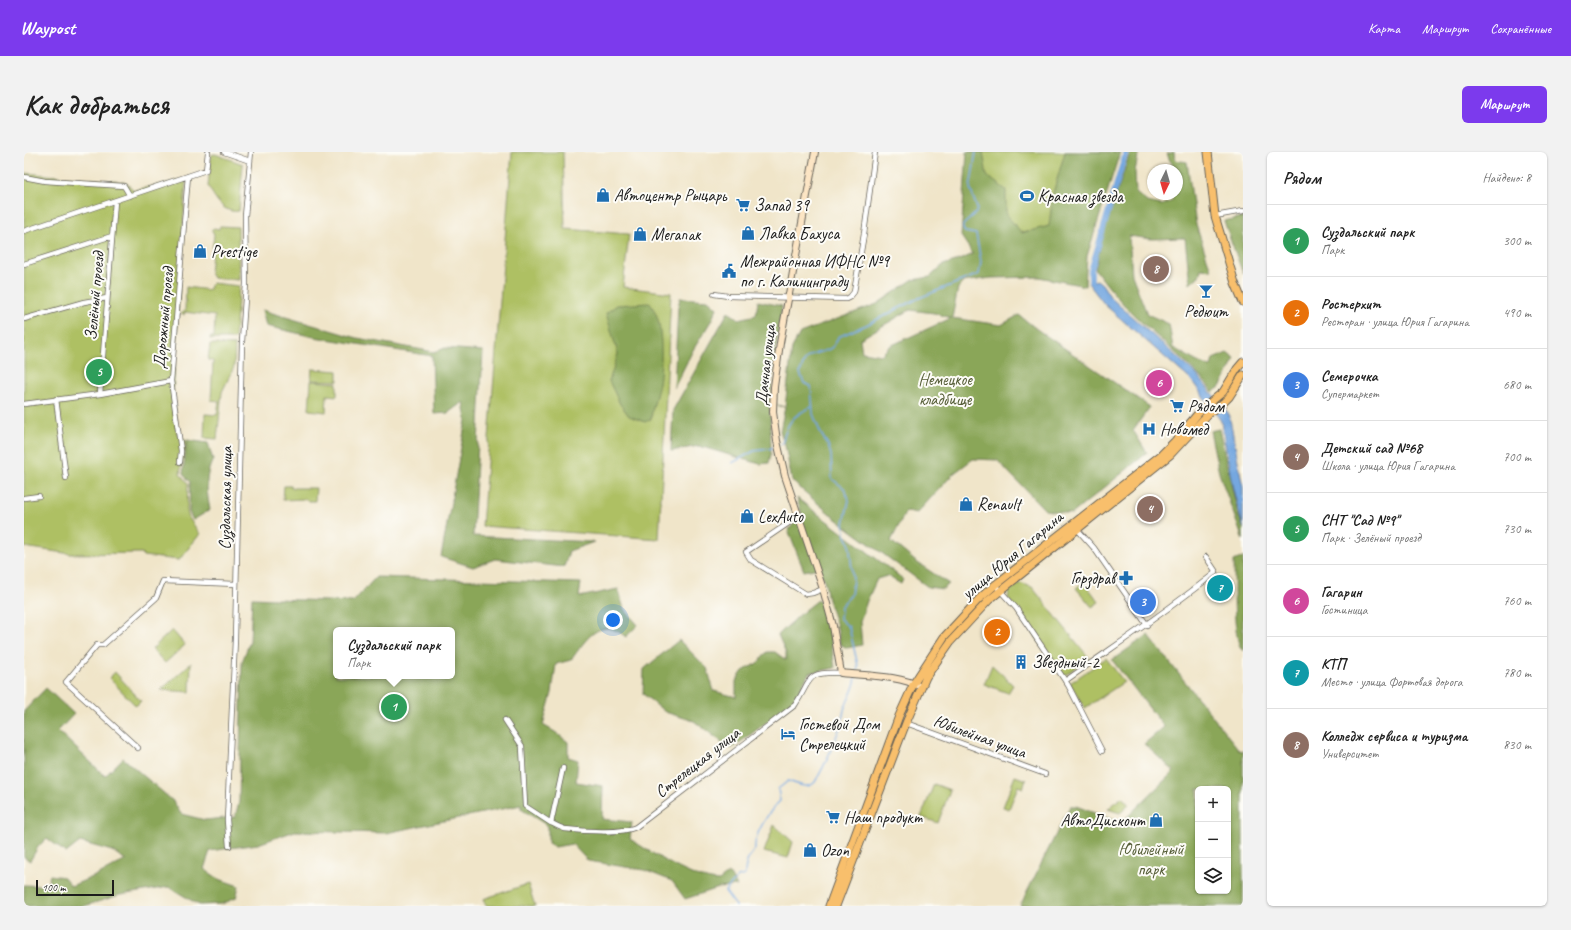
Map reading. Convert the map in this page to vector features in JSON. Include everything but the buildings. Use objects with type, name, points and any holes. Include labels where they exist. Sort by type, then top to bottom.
[{"type":"main road","points":[[1208,152],[1215,216],[1235,283],[1243,302]]},
{"type":"main road","name":"улица Юрия Гагарина","points":[[829,906],[899,716],[914,683],[944,637],[979,599],[997,588],[1077,529],[1165,459],[1219,397],[1243,362]]},
{"type":"main road","name":"улица Юрия Гагарина","points":[[836,906],[921,687],[951,641],[997,588],[1148,466],[1208,409],[1223,403],[1234,391],[1243,375]]},
{"type":"street","points":[[24,231],[206,170],[208,152]]},
{"type":"street","points":[[224,152],[250,161]]},
{"type":"street","name":"Суздальская улица","points":[[229,846],[227,820],[236,584],[242,342],[246,284],[245,216],[251,152]]},
{"type":"street","name":"Дачная улица","points":[[815,152],[780,343],[774,387],[773,412],[777,441],[785,476],[823,590]]},
{"type":"street","points":[[714,294],[728,296],[846,299],[852,295],[864,234],[875,152]]},
{"type":"street","name":"Дорожный проезд","points":[[180,462],[181,451],[171,381],[188,176]]},
{"type":"street","points":[[24,177],[44,181],[124,186],[130,196]]},
{"type":"street","name":"Зелёный проезд","points":[[100,394],[115,201]]},
{"type":"street","points":[[1215,216],[1243,211]]},
{"type":"street","points":[[24,264],[112,236]]},
{"type":"street","points":[[24,319],[84,302],[108,298]]},
{"type":"street","points":[[24,404],[100,394],[171,381]]},
{"type":"street","points":[[56,399],[66,478]]},
{"type":"street","points":[[24,498],[39,496]]},
{"type":"street","points":[[799,516],[746,552],[751,560],[806,594],[823,590],[833,626],[841,673]]},
{"type":"street","points":[[1077,529],[1094,548],[1147,625]]},
{"type":"street","points":[[1065,680],[1116,644],[1147,625],[1216,572],[1206,557]]},
{"type":"street","points":[[138,748],[66,682],[98,645],[103,645],[156,598],[163,581],[236,584]]},
{"type":"street","points":[[997,588],[1016,608],[1065,680],[1102,751]]},
{"type":"street","name":"Стрелецкая улица","points":[[505,720],[522,746],[525,806],[551,823],[564,828],[620,831],[630,830],[636,827],[795,705],[809,679],[814,675],[841,673],[900,679],[914,683],[921,687]]},
{"type":"street","name":"Юбилейная улица","points":[[906,723],[1045,774]]},
{"type":"street","points":[[551,823],[563,768]]},
{"type":"green space","points":[[512,152],[563,152],[565,229],[629,234],[623,287],[671,293],[659,539],[482,526]]},
{"type":"green space","name":"Немецкое кладбище","points":[[967,152],[983,152],[987,176],[1006,190],[1006,215],[1022,233],[1049,226],[1053,193],[1065,152],[1120,152],[1087,256],[1085,286],[1039,277],[991,278],[963,282],[958,288],[952,318],[1001,325],[1019,315],[1038,330],[1150,407],[1133,430],[1147,453],[1072,514],[1045,510],[997,460],[973,459],[953,474],[917,513],[906,511],[891,541],[915,561],[949,584],[943,589],[928,587],[837,520],[792,481],[785,445],[780,431],[785,407],[792,348],[800,333],[877,304],[912,280],[930,277],[943,265],[973,254],[961,236]],"holes":[[[910,310],[934,313],[951,318],[890,346],[881,355],[862,352],[860,339]]]},
{"type":"green space","name":"Красная звезда","points":[[969,152],[1100,152],[1073,244],[964,239]]},
{"type":"green space","points":[[1130,152],[1139,152],[1135,171],[1136,193],[1147,202],[1162,205],[1172,200],[1183,200],[1183,164],[1171,164],[1167,154],[1174,152],[1175,160],[1187,162],[1196,225],[1211,270],[1201,269],[1199,276],[1190,284],[1185,238],[1151,239],[1129,236],[1132,275],[1147,314],[1169,324],[1173,348],[1206,366],[1211,367],[1213,359],[1227,353],[1235,359],[1220,387],[1213,392],[1190,367],[1126,307],[1095,269],[1103,235]]},
{"type":"green space","points":[[215,154],[243,164],[239,211],[224,208],[208,186],[211,155]]},
{"type":"green space","points":[[24,173],[125,182],[134,190],[186,179],[173,396],[177,433],[186,441],[180,474],[188,483],[187,511],[189,518],[200,534],[179,560],[143,556],[142,553],[71,554],[24,547]]},
{"type":"green space","points":[[1243,217],[1243,274],[1224,221]]},
{"type":"green space","points":[[220,226],[238,227],[239,280],[213,278],[210,273],[214,234],[211,230],[214,228],[219,229]]},
{"type":"green space","points":[[212,283],[239,286],[235,339],[210,339],[210,337],[214,337],[215,316],[185,312],[184,315],[180,314],[185,310],[186,287],[209,290]]},
{"type":"green space","points":[[680,298],[708,300],[717,308],[711,321],[693,350],[674,388],[678,307]]},
{"type":"green space","points":[[758,301],[782,306],[773,368],[770,403],[785,407],[770,404],[771,454],[769,463],[760,464],[699,446],[671,451],[673,410],[728,312],[739,319],[756,315]]},
{"type":"green space","points":[[650,303],[656,313],[659,324],[661,365],[659,385],[651,419],[645,422],[629,416],[620,404],[609,381],[618,354],[606,313],[617,305]]},
{"type":"green space","points":[[262,310],[357,338],[434,352],[445,348],[483,351],[473,536],[594,542],[569,551],[564,567],[495,559],[473,567],[441,557],[466,420],[463,402],[448,413],[434,414],[432,356],[314,337],[266,326]]},
{"type":"green space","points":[[210,344],[235,345],[234,367],[222,392],[217,439],[204,438],[205,414],[217,415],[219,401],[211,400],[213,361],[208,360]]},
{"type":"green space","points":[[312,369],[338,371],[338,381],[311,380]]},
{"type":"green space","points":[[311,381],[337,383],[337,396],[327,395],[326,412],[309,410]]},
{"type":"green space","points":[[1219,429],[1238,514],[1243,527],[1243,540],[1219,473],[1210,431]]},
{"type":"green space","points":[[187,440],[208,443],[213,460],[207,478],[207,491],[210,510],[193,520],[189,512],[190,482],[183,474]]},
{"type":"green space","points":[[284,486],[291,486],[291,488],[316,488],[315,501],[307,501],[306,499],[283,500]]},
{"type":"green space","points":[[797,498],[903,579],[901,584],[887,576],[877,579],[867,601],[860,622],[862,645],[847,648],[840,644],[837,626],[828,600],[825,583],[819,568],[804,571],[788,530],[802,515]]},
{"type":"green space","points":[[1243,557],[1243,651],[1239,644],[1235,622],[1234,561]]},
{"type":"green space","points":[[376,577],[581,583],[579,597],[618,589],[624,609],[638,625],[626,637],[608,628],[601,629],[588,638],[571,660],[556,664],[552,693],[543,725],[568,742],[568,757],[578,760],[576,782],[603,786],[602,819],[632,822],[630,839],[650,852],[685,871],[708,880],[719,881],[729,873],[737,886],[719,888],[685,899],[672,881],[644,870],[588,861],[572,844],[555,847],[548,843],[548,826],[521,809],[521,805],[386,833],[295,831],[258,844],[210,851],[204,869],[219,879],[239,886],[236,898],[222,904],[199,905],[169,887],[120,895],[84,906],[26,906],[24,902],[24,885],[47,886],[50,875],[64,877],[71,886],[95,876],[126,860],[112,851],[80,842],[66,853],[47,838],[38,847],[30,861],[24,857],[24,711],[46,688],[74,714],[58,731],[105,776],[123,758],[173,801],[181,814],[205,820],[235,817],[239,802],[242,662],[250,641],[252,598],[353,602]]},
{"type":"green space","points":[[1084,582],[1099,602],[1092,607],[1076,588]]},
{"type":"green space","points":[[1020,583],[1032,587],[1089,658],[1064,676],[1008,598],[1009,591]]},
{"type":"green space","points":[[818,600],[825,609],[835,668],[809,673],[794,702],[731,749],[694,721],[665,712],[643,694],[644,669],[679,640],[707,668],[714,691],[736,697],[736,681],[743,671],[759,662],[767,652],[775,652],[786,660],[786,653],[778,635]]},
{"type":"green space","points":[[172,630],[185,645],[165,663],[152,649]]},
{"type":"green space","name":"Юбилейный парк","points":[[1148,635],[1240,751],[1243,750],[1243,906],[1020,906],[1070,806],[1076,806],[1121,823],[1174,771],[1144,744],[1164,727],[1112,660]]},
{"type":"green space","points":[[1106,658],[1124,682],[1085,708],[1070,683]]},
{"type":"green space","points":[[191,663],[190,692],[161,690]]},
{"type":"green space","points":[[992,665],[1013,685],[1008,693],[984,684]]},
{"type":"green space","points":[[115,672],[141,701],[136,706],[109,678]]},
{"type":"green space","points":[[1015,776],[1026,780],[1023,788],[1018,786],[1009,809],[1003,807]]},
{"type":"green space","points":[[934,784],[950,790],[938,823],[921,817]]},
{"type":"green space","points":[[1122,797],[1129,805],[1120,813],[1108,809]]},
{"type":"green space","points":[[774,825],[793,842],[788,858],[764,852]]},
{"type":"green space","points":[[528,884],[535,906],[486,906],[483,899]]},
{"type":"water","points":[[1097,280],[1102,284],[1111,298],[1196,374],[1229,414],[1243,487],[1243,528],[1232,485],[1221,421],[1192,381],[1105,305],[1088,283]]},
{"type":"waterway","points":[[857,673],[858,666],[849,627],[840,619],[841,606],[851,595],[853,579],[849,542],[845,534],[844,523],[849,500],[844,488],[832,479],[831,455],[828,445],[821,434],[813,414],[811,386],[804,383],[800,373],[807,358],[832,347],[838,337],[866,325],[919,298],[979,274],[981,262],[976,234],[965,232],[963,229],[963,225],[976,213],[977,208],[970,188],[976,152]]},
{"type":"waterway","points":[[1091,282],[1091,270],[1126,152]]},
{"type":"waterway","points":[[780,444],[782,444],[786,430],[791,421],[800,413],[812,407]]},
{"type":"waterway","points":[[732,463],[754,451],[769,449],[777,446]]},
{"type":"waterway","points":[[736,906],[725,891],[738,877],[745,875],[746,864],[755,849],[755,843],[759,830],[767,816],[780,801],[778,789],[788,781],[806,786],[809,786],[815,782],[827,760],[842,722],[844,710],[856,677]]},
{"type":"place","name":"Автоцентр Рыцарь","points":[[603,195]]},
{"type":"place","name":"Красная звезда","points":[[1027,196]]},
{"type":"place","name":"Запад 39","points":[[743,205]]},
{"type":"place","name":"Лавка Бахуса","points":[[748,233]]},
{"type":"place","name":"Мегапак","points":[[640,234]]},
{"type":"place","name":"Prestige","points":[[200,251]]},
{"type":"place","name":"Колледж сервиса и туризма","points":[[1156,269]]},
{"type":"place","name":"Межрайонная ИФНС №9 по г. Калининграду","points":[[729,271]]},
{"type":"place","name":"Редюит","points":[[1206,291]]},
{"type":"place","name":"СНТ \"Сад №9\"","points":[[99,372]]},
{"type":"place","name":"Гагарин","points":[[1159,383]]},
{"type":"place","name":"Рядом","points":[[1177,406]]},
{"type":"place","name":"Новомед","points":[[1149,429]]},
{"type":"place","name":"Renault","points":[[966,504]]},
{"type":"place","name":"Детский сад №68","points":[[1150,509]]},
{"type":"place","name":"LexAuto","points":[[747,516]]},
{"type":"place","name":"Горздрав","points":[[1126,578]]},
{"type":"place","name":"КТП","points":[[1220,588]]},
{"type":"place","name":"Семерочка","points":[[1143,602]]},
{"type":"place","name":"Ростерхит","points":[[997,632]]},
{"type":"place","name":"Звездный-2","points":[[1021,662]]},
{"type":"place","name":"Суздальский парк","points":[[394,707]]},
{"type":"place","name":"Гостевой Дом Стрелецкий","points":[[788,734]]},
{"type":"place","name":"Наш продукт","points":[[833,817]]},
{"type":"place","name":"АвтоДисконт","points":[[1156,820]]},
{"type":"place","name":"Ozon","points":[[810,850]]}]
